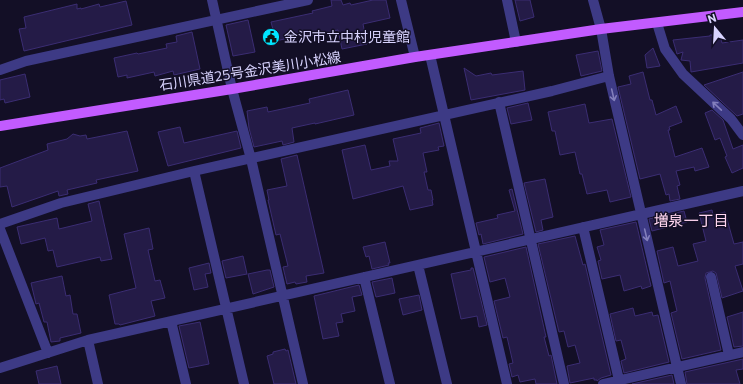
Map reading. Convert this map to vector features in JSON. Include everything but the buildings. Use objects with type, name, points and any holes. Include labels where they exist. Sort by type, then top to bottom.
[{"type":"main road","name":"石川県道25号金沢美川小松線","points":[[0,126],[232,89],[415,57],[601,29],[743,12]]},
{"type":"street","points":[[212,0],[232,89],[251,159],[302,384]]},
{"type":"street","points":[[2,66],[308,0]]},
{"type":"street","points":[[401,0],[415,57]]},
{"type":"street","points":[[508,0],[516,42]]},
{"type":"street","points":[[593,0],[601,29],[609,76],[681,384]]},
{"type":"street","points":[[657,23],[665,49],[683,74],[731,119],[743,135]]},
{"type":"street","points":[[430,55],[507,384]]},
{"type":"street","points":[[0,224],[61,203],[552,91],[609,76]]},
{"type":"street","points":[[499,102],[564,384]]},
{"type":"street","points":[[194,172],[244,384]]},
{"type":"street","points":[[0,368],[88,340],[743,191]]},
{"type":"street","points":[[583,227],[619,380]]},
{"type":"street","points":[[0,229],[48,353]]},
{"type":"street","points":[[418,265],[447,384]]},
{"type":"street","points":[[364,277],[390,384]]},
{"type":"street","points":[[711,277],[729,355]]},
{"type":"street","points":[[171,321],[186,384]]},
{"type":"street","points":[[88,340],[98,384]]},
{"type":"street","points":[[603,384],[743,352]]},
{"type":"place","name":"金沢市立中村児童館","points":[[271,37]]},
{"type":"district","name":"増泉一丁目","points":[[691,221]]}]
